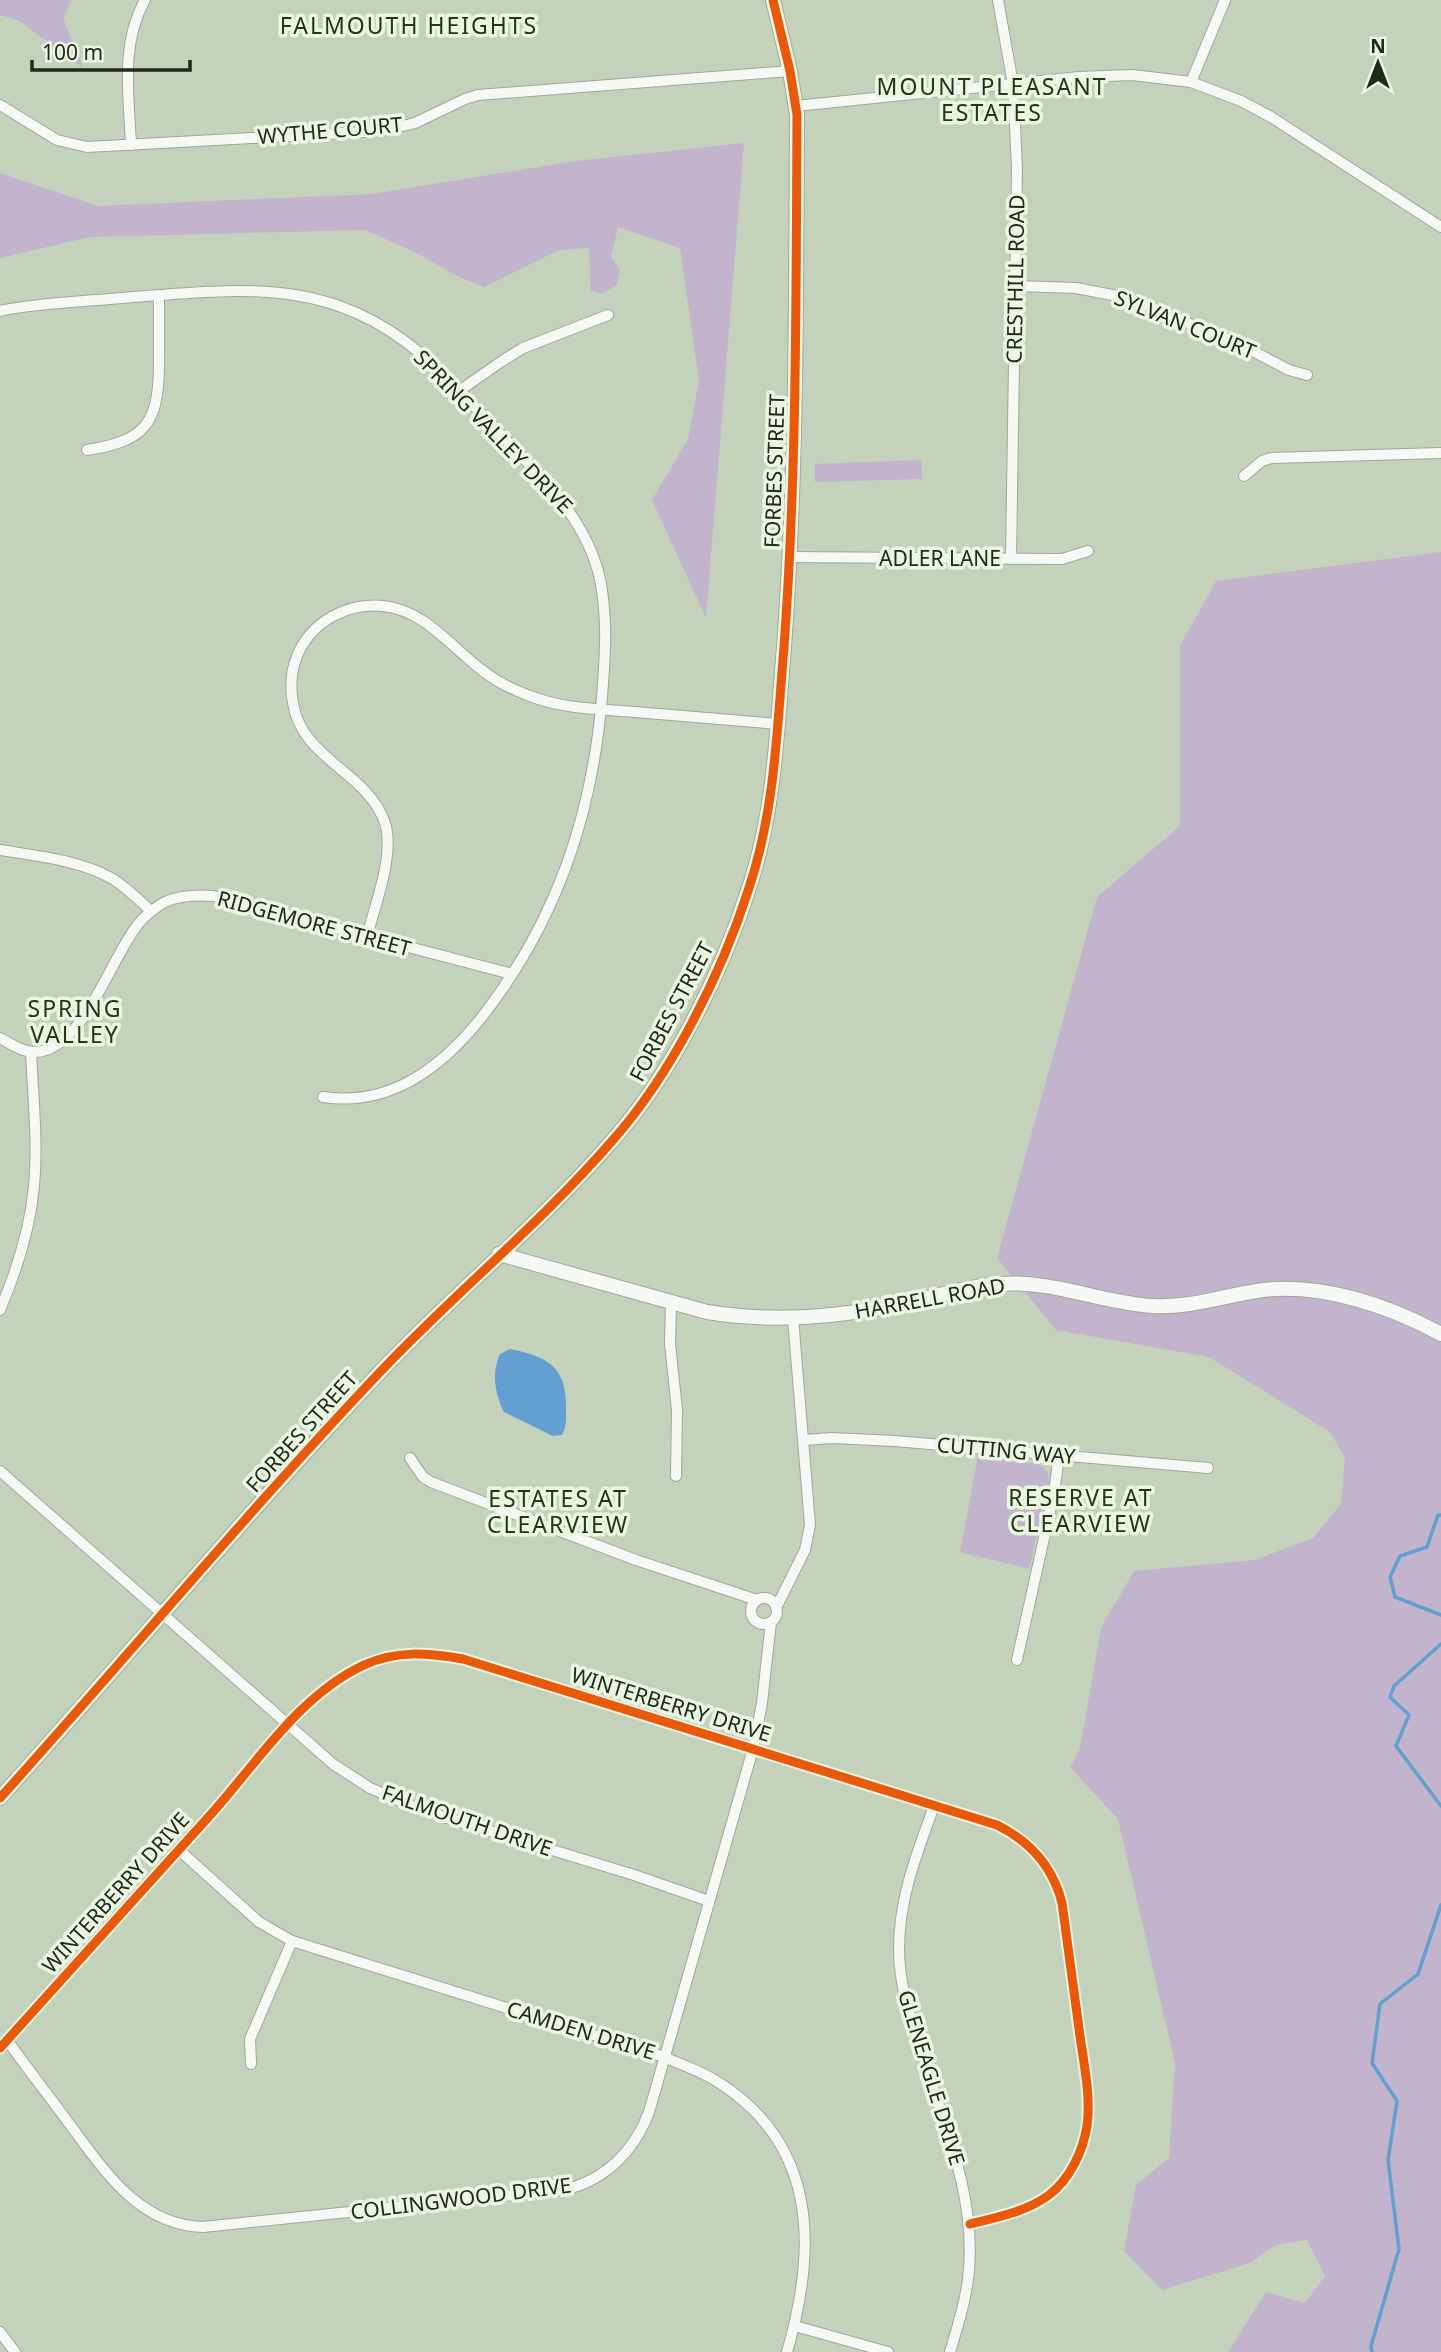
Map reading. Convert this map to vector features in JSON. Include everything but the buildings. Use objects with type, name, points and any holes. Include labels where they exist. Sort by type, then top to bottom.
[{"type":"street","points":[[131,145],[129,46],[145,0]]},
{"type":"street","name":"FORBES STREET","points":[[0,1798],[381,1371],[613,1140],[639,1108],[683,1037],[721,961],[750,888],[767,820],[778,724],[790,557],[795,443],[796,106],[773,0]]},
{"type":"street","name":"CRESTHILL ROAD","points":[[998,0],[1013,84],[1017,168],[1011,559]]},
{"type":"street","points":[[1191,82],[1225,0]]},
{"type":"street","name":"WYTHE COURT","points":[[0,104],[44,134],[65,143],[88,147],[382,131],[415,123],[478,95],[790,71]]},
{"type":"street","points":[[796,106],[1115,75],[1161,77],[1191,82],[1241,101],[1270,117],[1441,227]]},
{"type":"street","name":"SYLVAN COURT","points":[[1016,286],[1076,288],[1128,298],[1241,345],[1289,370],[1307,375]]},
{"type":"street","name":"SPRING VALLEY DRIVE","points":[[0,311],[159,295],[263,291],[288,292],[336,304],[376,321],[423,356],[566,506],[587,539],[597,567],[604,604],[606,651],[601,709],[589,791],[570,858],[545,919],[512,974],[470,1032],[438,1064],[402,1087],[367,1098],[349,1100],[323,1097]]},
{"type":"street","points":[[87,450],[132,438],[150,419],[158,396],[159,295]]},
{"type":"street","points":[[459,391],[523,348],[608,315]]},
{"type":"street","points":[[1244,476],[1262,461],[1271,458],[1441,453]]},
{"type":"street","name":"ADLER LANE","points":[[790,557],[1062,559],[1088,551]]},
{"type":"street","points":[[367,937],[386,861],[385,822],[374,802],[318,750],[298,722],[291,693],[295,664],[306,641],[317,628],[341,612],[358,607],[387,606],[400,610],[432,627],[483,671],[509,687],[546,701],[601,709],[778,724]]},
{"type":"street","points":[[0,850],[55,860],[101,873],[126,888],[151,911]]},
{"type":"street","name":"RIDGEMORE STREET","points":[[31,1052],[46,1050],[55,1045],[85,1015],[98,997],[128,938],[151,911],[175,898],[213,896],[512,974]]},
{"type":"street","points":[[0,1038],[31,1052],[35,1135],[32,1203],[20,1257],[0,1310]]},
{"type":"street","name":"HARRELL ROAD","points":[[499,1254],[671,1302],[738,1317],[793,1318],[870,1310],[1000,1284],[1040,1285],[1125,1302],[1172,1306],[1194,1305],[1259,1291],[1299,1289],[1352,1299],[1398,1314],[1441,1334]]},
{"type":"street","points":[[671,1302],[670,1344],[677,1410],[676,1476]]},
{"type":"street","points":[[765,1623],[753,1619],[763,1604],[787,1587],[805,1550],[809,1535],[809,1504],[793,1318]]},
{"type":"street","name":"CUTTING WAY","points":[[804,1440],[860,1439],[1208,1468]]},
{"type":"street","points":[[1017,1660],[1054,1493],[1059,1455]]},
{"type":"street","points":[[410,1458],[423,1477],[431,1482],[613,1552],[763,1604]]},
{"type":"street","name":"FALMOUTH DRIVE","points":[[0,1471],[333,1764],[370,1788],[395,1800],[672,1887],[709,1902]]},
{"type":"street","name":"COLLINGWOOD DRIVE","points":[[3,2044],[123,2192],[163,2219],[188,2226],[203,2227],[564,2190],[579,2186],[606,2172],[629,2149],[649,2112],[753,1749],[762,1703],[768,1644],[765,1623],[776,1615],[763,1604]]},
{"type":"street","name":"WINTERBERRY DRIVE","points":[[3,2044],[288,1725],[323,1690],[362,1666],[397,1655],[433,1654],[486,1665],[934,1806],[1009,1831],[1035,1852],[1054,1879],[1062,1903],[1087,2096],[1087,2127],[1084,2141],[1059,2186],[1028,2208],[970,2224]]},
{"type":"street","name":"GLENEAGLE DRIVE","points":[[934,1806],[907,1882],[900,1924],[899,1952],[906,2003],[961,2176],[970,2224],[969,2271],[950,2352]]},
{"type":"street","name":"CAMDEN DRIVE","points":[[178,1849],[259,1922],[292,1941],[664,2057],[697,2070],[734,2093],[766,2124],[787,2157],[798,2185],[806,2218],[805,2266],[795,2326],[787,2352]]},
{"type":"street","points":[[251,2064],[250,2039],[292,1941]]},
{"type":"street","points":[[795,2326],[888,2352]]},
{"type":"street","points":[[0,2332],[15,2352]]},
{"type":"shaded area","points":[[0,0],[72,0],[63,18],[83,68],[18,20],[0,15]]},
{"type":"shaded area","points":[[744,143],[706,618],[652,500],[688,439],[699,381],[680,248],[618,227],[611,257],[620,270],[617,285],[602,294],[591,291],[589,248],[559,250],[484,287],[365,230],[90,237],[0,258],[0,173],[99,206],[372,194],[575,161]]},
{"type":"shaded area","points":[[921,460],[922,479],[815,482],[815,464]]},
{"type":"shaded area","points":[[1441,552],[1441,2352],[1228,2352],[1266,2292],[1305,2303],[1325,2276],[1307,2240],[1275,2245],[1250,2263],[1162,2290],[1124,2251],[1136,2185],[1169,2158],[1175,2063],[1118,1819],[1070,1767],[1080,1749],[1101,1628],[1134,1571],[1255,1560],[1313,1538],[1341,1504],[1345,1458],[1330,1432],[1209,1357],[1056,1330],[997,1258],[1097,897],[1180,826],[1180,646],[1216,581]]},
{"type":"shaded area","points":[[978,1456],[1039,1464],[1048,1472],[1049,1484],[1029,1569],[960,1552]]},
{"type":"water","points":[[510,1349],[544,1360],[558,1373],[563,1382],[566,1407],[562,1435],[553,1436],[504,1412],[496,1391],[495,1376],[500,1354]]},
{"type":"waterway","points":[[1441,1515],[1438,1515],[1427,1547],[1400,1556],[1390,1577],[1395,1597],[1441,1615]]},
{"type":"waterway","points":[[1441,1644],[1394,1686],[1390,1697],[1409,1715],[1396,1746],[1441,1806]]},
{"type":"waterway","points":[[1372,2352],[1371,2346],[1399,2249],[1388,2160],[1397,2101],[1372,2063],[1380,2004],[1418,1974],[1441,1905]]},
{"type":"cycle path","points":[[0,1798],[332,1423],[612,1141],[634,1115],[674,1055],[724,956],[748,891],[764,831],[777,739],[788,581],[795,381],[797,115],[790,71],[773,0]]},
{"type":"cycle path","points":[[0,2048],[213,1812],[282,1730],[320,1693],[364,1665],[388,1657],[425,1654],[463,1659],[997,1825],[1020,1839],[1039,1857],[1053,1878],[1062,1903],[1086,2081],[1087,2126],[1074,2164],[1063,2181],[1049,2195],[1021,2210],[970,2224]]},
{"type":"district","name":"FALMOUTH HEIGHTS","points":[[409,26]]},
{"type":"district","name":"MOUNT PLEASANT ESTATES","points":[[992,100]]},
{"type":"district","name":"SPRING VALLEY","points":[[75,1022]]},
{"type":"district","name":"RESERVE AT CLEARVIEW","points":[[1081,1511]]},
{"type":"district","name":"ESTATES AT CLEARVIEW","points":[[558,1512]]}]
